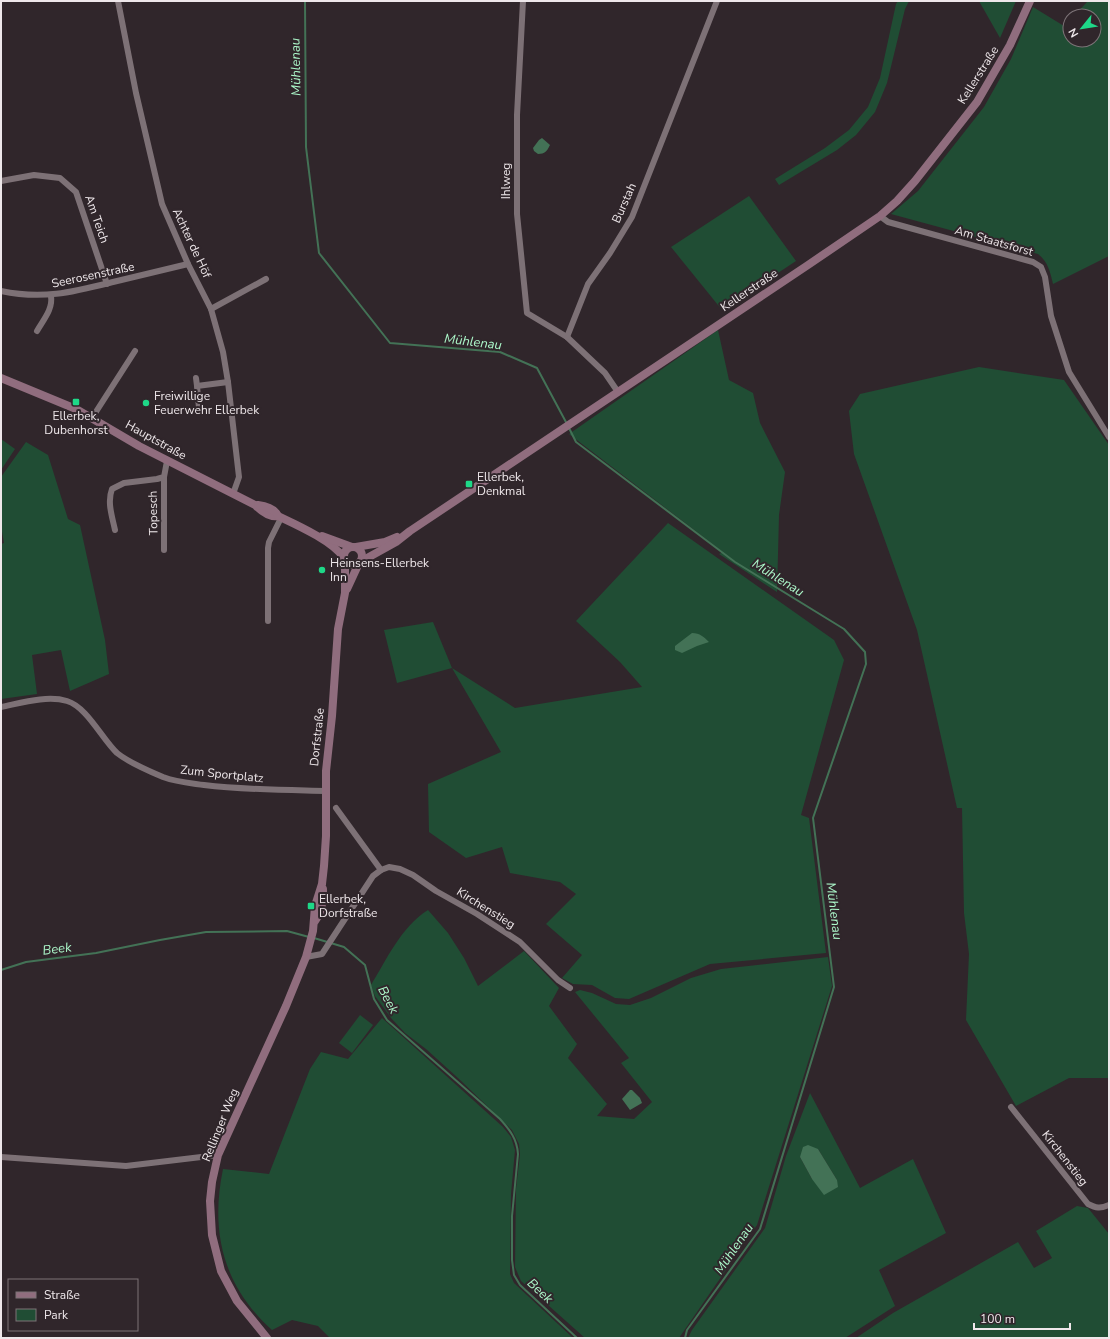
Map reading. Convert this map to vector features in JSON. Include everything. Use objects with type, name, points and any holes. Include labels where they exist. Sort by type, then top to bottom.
[{"type":"main road","name":"Kellerstraße","points":[[360,563],[396,542],[410,531],[880,216],[915,182],[978,102],[1010,45],[1030,1]]},
{"type":"main road","name":"Hauptstraße","points":[[1,378],[76,409],[167,461],[255,505],[271,509],[280,517],[306,530],[336,548],[345,560]]},
{"type":"main road","name":"Hauptstraße","points":[[306,530],[354,547]]},
{"type":"main road","name":"Kellerstraße","points":[[354,547],[385,542],[410,531]]},
{"type":"main road","points":[[354,547],[362,553],[360,563],[353,566],[345,560],[346,550],[354,547]]},
{"type":"main road","name":"Dorfstraße","points":[[310,942],[315,921],[315,906],[322,884],[326,836],[326,771],[332,716],[338,629],[345,593],[345,560]]},
{"type":"main road","name":"Dorfstraße","points":[[345,593],[360,563]]},
{"type":"main road","name":"Rellinger Weg","points":[[267,1338],[238,1301],[221,1271],[212,1235],[210,1201],[212,1182],[218,1155],[286,1006],[306,957],[310,942]]},
{"type":"street","name":"Achter de Höf","points":[[118,1],[136,93],[162,204],[188,264],[211,309],[223,352],[228,382],[238,477],[233,494]]},
{"type":"street","name":"Ihlweg","points":[[523,1],[518,108],[517,214],[527,313],[567,337]]},
{"type":"street","name":"Burstah","points":[[567,337],[588,284],[610,253],[632,217],[717,1]]},
{"type":"street","name":"Am Teich","points":[[1,181],[34,175],[60,178],[76,192],[107,284]]},
{"type":"street","name":"Am Staatsforst","points":[[880,216],[888,222],[1033,262],[1041,268],[1045,277],[1051,316],[1069,372],[1109,437]]},
{"type":"street","name":"Seerosenstraße","points":[[1,291],[18,295],[51,296],[78,291],[188,264]]},
{"type":"street","points":[[211,309],[266,279]]},
{"type":"street","points":[[37,331],[52,303],[51,296]]},
{"type":"street","points":[[567,337],[605,373],[618,392]]},
{"type":"street","points":[[92,418],[135,350]]},
{"type":"street","points":[[196,378],[199,408]]},
{"type":"street","points":[[197,386],[228,382]]},
{"type":"street","name":"Topesch","points":[[164,550],[164,477],[167,461]]},
{"type":"street","name":"Topesch","points":[[114,530],[110,507],[110,496],[112,489],[124,483],[164,477]]},
{"type":"street","points":[[268,621],[268,548],[269,542],[280,517]]},
{"type":"street","name":"Zum Sportplatz","points":[[1,707],[37,700],[52,699],[68,701],[78,707],[86,715],[106,742],[118,754],[159,775],[179,782],[247,789],[326,791]]},
{"type":"street","points":[[306,957],[322,954],[373,876],[381,870],[336,808]]},
{"type":"street","name":"Kirchenstieg","points":[[381,870],[389,867],[400,869],[413,875],[436,891],[477,914],[520,942],[558,980],[570,988]]},
{"type":"street","name":"Kirchenstieg","points":[[1011,1107],[1088,1204],[1095,1208],[1102,1208],[1109,1205]]},
{"type":"street","points":[[1,1157],[126,1166],[218,1155]]},
{"type":"green space","points":[[898,1],[909,1],[905,9],[887,83],[875,112],[856,135],[837,150],[779,185],[775,179],[825,148],[849,130],[868,107],[880,78],[896,4]]},
{"type":"green space","points":[[979,1],[1016,1],[1000,38]]},
{"type":"green space","points":[[1109,1],[1109,256],[1053,284],[1048,267],[1038,254],[891,214],[918,191],[984,107],[1011,59],[1033,7],[1062,25],[1062,48],[1102,48],[1102,8],[1081,8],[1087,2]]},
{"type":"green space","points":[[749,196],[796,261],[722,310],[671,247]]},
{"type":"green space","points":[[718,330],[729,380],[753,393],[760,423],[785,472],[779,515],[777,592],[719,554],[723,552],[569,434]]},
{"type":"green space","points":[[979,367],[1064,380],[1109,445],[1109,1078],[1069,1078],[1016,1106],[966,1020],[969,954],[964,913],[962,808],[957,808],[917,630],[854,454],[849,411],[860,394]]},
{"type":"green space","points":[[1,439],[15,449],[1,470]]},
{"type":"green space","points":[[26,442],[48,455],[68,519],[80,525],[105,640],[109,674],[70,691],[61,650],[32,655],[37,694],[1,699],[1,544],[4,543],[1,526],[1,477]]},
{"type":"green space","points":[[668,523],[834,640],[844,660],[801,815],[809,818],[826,953],[710,964],[629,999],[615,998],[592,985],[573,984],[562,978],[582,955],[546,924],[576,894],[560,882],[510,873],[502,847],[466,858],[429,832],[428,784],[501,752],[452,668],[515,708],[642,687],[620,662],[576,621]]},
{"type":"green space","points":[[433,622],[452,668],[397,683],[384,630]]},
{"type":"green space","points":[[428,910],[448,933],[464,958],[478,986],[524,951],[559,988],[549,1006],[577,1044],[568,1058],[607,1104],[597,1116],[634,1119],[652,1102],[621,1063],[629,1058],[575,992],[580,990],[592,993],[616,1004],[630,1005],[651,998],[691,978],[721,969],[828,957],[832,986],[757,1225],[679,1338],[585,1338],[521,1281],[515,1267],[516,1189],[520,1154],[519,1144],[512,1130],[458,1078],[426,1049],[405,1033],[391,1018],[375,996],[371,985],[402,934],[418,917]]},
{"type":"green space","points":[[360,1015],[373,1025],[352,1053],[339,1043]]},
{"type":"green space","points":[[382,1018],[503,1127],[511,1137],[515,1150],[511,1194],[510,1274],[514,1283],[573,1338],[330,1338],[318,1326],[292,1320],[272,1330],[255,1313],[242,1295],[224,1257],[220,1236],[218,1215],[219,1192],[223,1169],[269,1174],[310,1069],[321,1052],[348,1059]]},
{"type":"green space","points":[[810,1093],[860,1188],[913,1159],[946,1233],[879,1270],[895,1306],[845,1338],[688,1338],[692,1330],[765,1228],[786,1156]],"holes":[[[818,1149],[837,1180],[812,1179],[800,1157]]]},
{"type":"green space","points":[[1077,1206],[1088,1208],[1109,1234],[1109,1338],[856,1338],[893,1313],[1018,1242],[1034,1268],[1052,1258],[1036,1231]]},
{"type":"shaded area","points":[[542,138],[550,145],[546,152],[538,154],[533,148]]},
{"type":"shaded area","points":[[692,633],[704,637],[709,642],[682,653],[675,650],[675,646]]},
{"type":"shaded area","points":[[630,1090],[632,1090],[640,1098],[642,1103],[630,1110],[622,1099]]},
{"type":"shaded area","points":[[808,1145],[818,1149],[837,1180],[838,1187],[824,1195],[812,1179],[800,1157],[803,1147]]},
{"type":"waterway","name":"Mühlenau","points":[[305,1],[306,147],[319,253],[390,343],[500,352],[537,368],[567,424]]},
{"type":"waterway","name":"Mühlenau","points":[[569,428],[576,442],[735,562],[844,629],[865,652],[866,664],[813,818],[834,987],[760,1229],[687,1330],[685,1338]]},
{"type":"waterway","name":"Beek","points":[[1,970],[26,962],[96,953],[206,932],[287,931],[309,937]]},
{"type":"waterway","name":"Beek","points":[[314,938],[344,947],[365,965],[374,999],[387,1020],[500,1119],[510,1131],[515,1139],[518,1154],[512,1216],[512,1260],[514,1275],[520,1285],[577,1338]]},
{"type":"place","name":"Ellerbek, Dubenhorst","points":[[76,402]]},
{"type":"place","name":"Freiwillige Feuerwehr Ellerbek","points":[[146,403]]},
{"type":"place","name":"Ellerbek, Denkmal","points":[[469,484]]},
{"type":"place","name":"Heinsens-Ellerbek Inn","points":[[322,570]]},
{"type":"place","name":"Ellerbek, Dorfstraße","points":[[311,906]]}]
